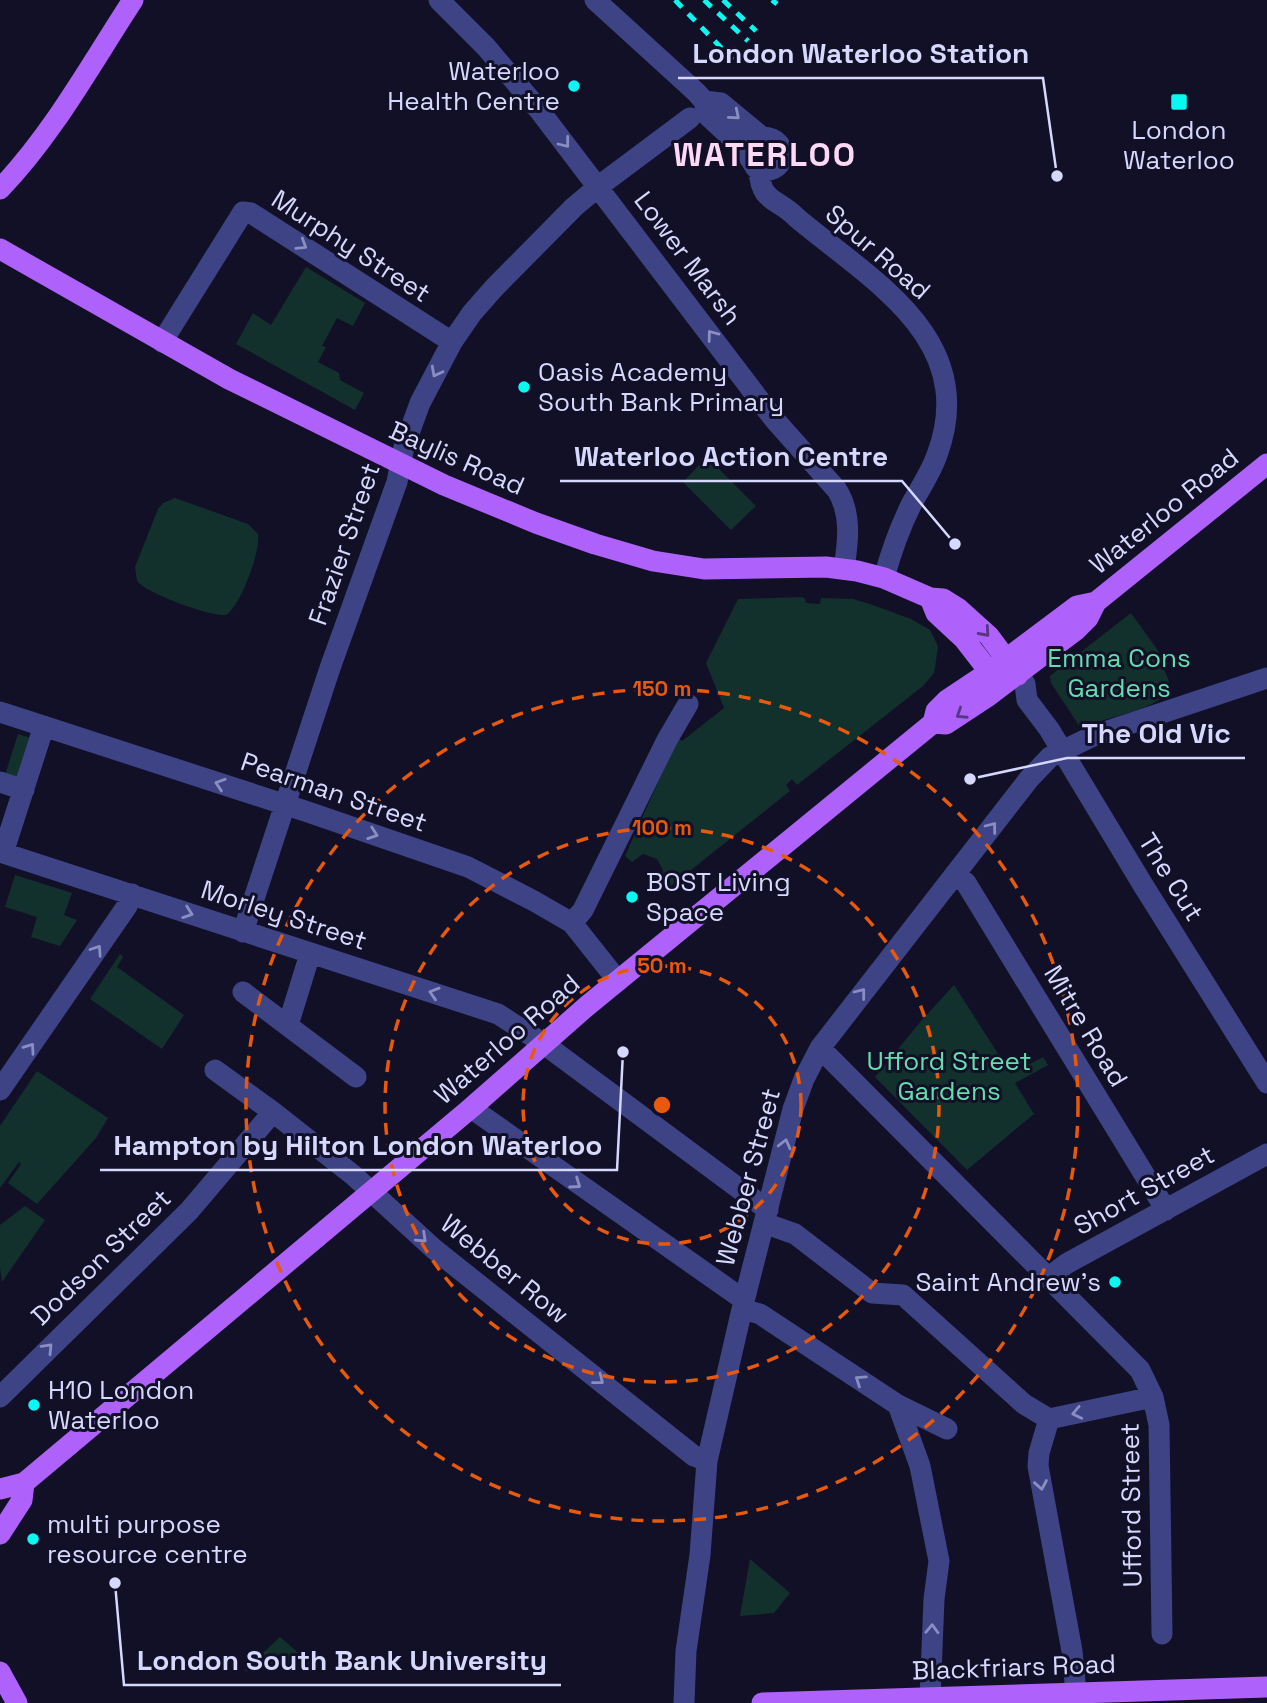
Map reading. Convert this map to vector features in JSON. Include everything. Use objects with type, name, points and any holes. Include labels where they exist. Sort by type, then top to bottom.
[{"type":"main road","points":[[0,189],[54,121],[133,0]]},
{"type":"main road","name":"Baylis Road","points":[[0,249],[162,342],[322,426],[402,466],[515,515],[595,544],[653,561],[704,569],[844,569],[884,578],[930,598],[943,599],[971,618],[989,636],[1003,673]]},
{"type":"main road","name":"Waterloo Road","points":[[0,1534],[22,1500],[7,1489],[371,1192],[618,981],[933,723],[936,711],[947,700],[1003,673],[1088,618],[1096,602],[1267,464]]},
{"type":"main road","name":"Blackfriars Road","points":[[762,1703],[930,1698],[1077,1698],[1267,1687]]},
{"type":"street","name":"Lower Marsh","points":[[439,0],[500,63],[599,186],[775,419],[843,499],[847,520],[844,569]]},
{"type":"street","name":"Spur Road","points":[[595,0],[704,101],[720,103],[761,157],[760,185],[771,201],[785,206],[891,295],[930,341],[945,378],[948,406],[945,431],[936,458],[900,528],[884,578]]},
{"type":"street","name":"Frazier Street","points":[[243,932],[330,668],[402,466],[404,447],[420,403],[452,342],[472,313],[545,236],[599,186],[690,118]]},
{"type":"street","name":"Murphy Street","points":[[162,342],[243,212],[251,213],[452,342]]},
{"type":"street","name":"The Cut","points":[[1003,673],[1025,684],[1027,700],[1063,751],[1150,897],[1267,1083]]},
{"type":"street","name":"Webber Street","points":[[684,1703],[686,1651],[700,1555],[707,1461],[793,1109],[820,1048],[1029,779],[1050,758],[1093,736],[1267,678]]},
{"type":"street","points":[[572,923],[583,910],[667,740],[688,704]]},
{"type":"street","name":"Pearman Street","points":[[0,712],[285,804],[468,867],[546,906],[572,923],[618,981]]},
{"type":"street","points":[[6,854],[44,726]]},
{"type":"street","points":[[0,782],[24,790]]},
{"type":"street","name":"Morley Street","points":[[6,854],[489,1010],[510,1020],[766,1216],[795,1234],[872,1293],[904,1296],[1024,1404],[1049,1419]]},
{"type":"street","name":"Mitre Road","points":[[955,874],[966,883],[1166,1210]]},
{"type":"street","points":[[0,1090],[127,906],[132,894]]},
{"type":"street","points":[[288,1025],[310,954]]},
{"type":"street","points":[[243,992],[356,1077]]},
{"type":"street","name":"Ufford Street","points":[[820,1048],[1140,1370],[1153,1397],[1159,1425],[1162,1634]]},
{"type":"street","points":[[215,1070],[273,1112]]},
{"type":"street","points":[[471,1108],[743,1305],[898,1405],[947,1429]]},
{"type":"street","name":"Webber Row","points":[[273,1112],[371,1192],[433,1249],[694,1456],[707,1461]]},
{"type":"street","name":"Dodson Street","points":[[0,1397],[189,1211],[273,1112]]},
{"type":"street","name":"Short Street","points":[[1049,1277],[1066,1264],[1267,1154]]},
{"type":"street","points":[[1077,1698],[1072,1651],[1038,1466],[1039,1453],[1049,1419],[1153,1397]]},
{"type":"street","points":[[898,1405],[920,1466],[939,1561],[934,1599],[930,1698]]},
{"type":"green space","points":[[306,267],[365,303],[353,326],[337,318],[322,346],[326,347],[318,362],[339,373],[340,380],[364,393],[355,410],[236,344],[253,313],[271,325]]},
{"type":"green space","points":[[707,457],[756,506],[731,530],[683,482]]},
{"type":"green space","points":[[175,498],[248,524],[258,534],[249,577],[238,601],[226,615],[179,603],[153,592],[137,581],[135,567],[158,509],[163,503]]},
{"type":"green space","points":[[802,597],[806,603],[820,604],[821,598],[853,599],[911,619],[930,630],[938,646],[934,673],[923,686],[797,785],[792,779],[786,785],[790,791],[666,890],[658,884],[663,870],[657,859],[643,854],[632,862],[625,856],[678,738],[682,741],[724,708],[706,663],[738,599]]},
{"type":"green space","name":"Emma Cons Gardens","points":[[1131,613],[1159,652],[1169,681],[1169,692],[1140,709],[1080,727],[1051,683],[1050,676]]},
{"type":"green space","points":[[18,734],[30,738],[17,779],[5,775]]},
{"type":"green space","points":[[15,875],[72,893],[64,915],[77,920],[60,946],[31,937],[37,917],[5,907]]},
{"type":"green space","points":[[120,954],[123,957],[117,967],[184,1015],[162,1049],[90,999]]},
{"type":"green space","name":"Ufford Street Gardens","points":[[954,985],[1011,1074],[1043,1057],[1048,1065],[1015,1083],[1034,1114],[967,1170],[875,1077]]},
{"type":"green space","points":[[37,1071],[108,1118],[96,1138],[37,1204],[8,1183],[21,1164],[19,1162],[0,1188],[0,1126]]},
{"type":"green space","points":[[25,1206],[45,1220],[2,1282],[0,1225]]},
{"type":"green space","points":[[750,1559],[790,1593],[774,1613],[740,1616]]},
{"type":"green space","points":[[280,1637],[316,1668],[244,1671]]},
{"type":"railway","points":[[675,0],[733,60]]},
{"type":"railway","points":[[704,0],[748,41]]},
{"type":"railway","points":[[723,0],[756,31]]},
{"type":"railway","points":[[772,0],[777,4]]},
{"type":"place","name":"Waterloo Health Centre","points":[[574,86]]},
{"type":"place","name":"London Waterloo","points":[[1179,102]]},
{"type":"place","name":"London Waterloo Station","points":[[1057,176]]},
{"type":"place","name":"Oasis Academy South Bank Primary","points":[[524,387]]},
{"type":"place","name":"Waterloo Action Centre","points":[[955,544]]},
{"type":"place","name":"The Old Vic","points":[[970,779]]},
{"type":"place","name":"BOST Living Space","points":[[632,897]]},
{"type":"place","name":"Hampton by Hilton London Waterloo","points":[[623,1052]]},
{"type":"place","name":"Saint Andrew's","points":[[1115,1282]]},
{"type":"place","name":"H10 London Waterloo","points":[[34,1405]]},
{"type":"place","name":"multi purpose resource centre","points":[[33,1539]]},
{"type":"place","name":"London South Bank University","points":[[115,1583]]},
{"type":"district","name":"WATERLOO","points":[[765,154]]}]
